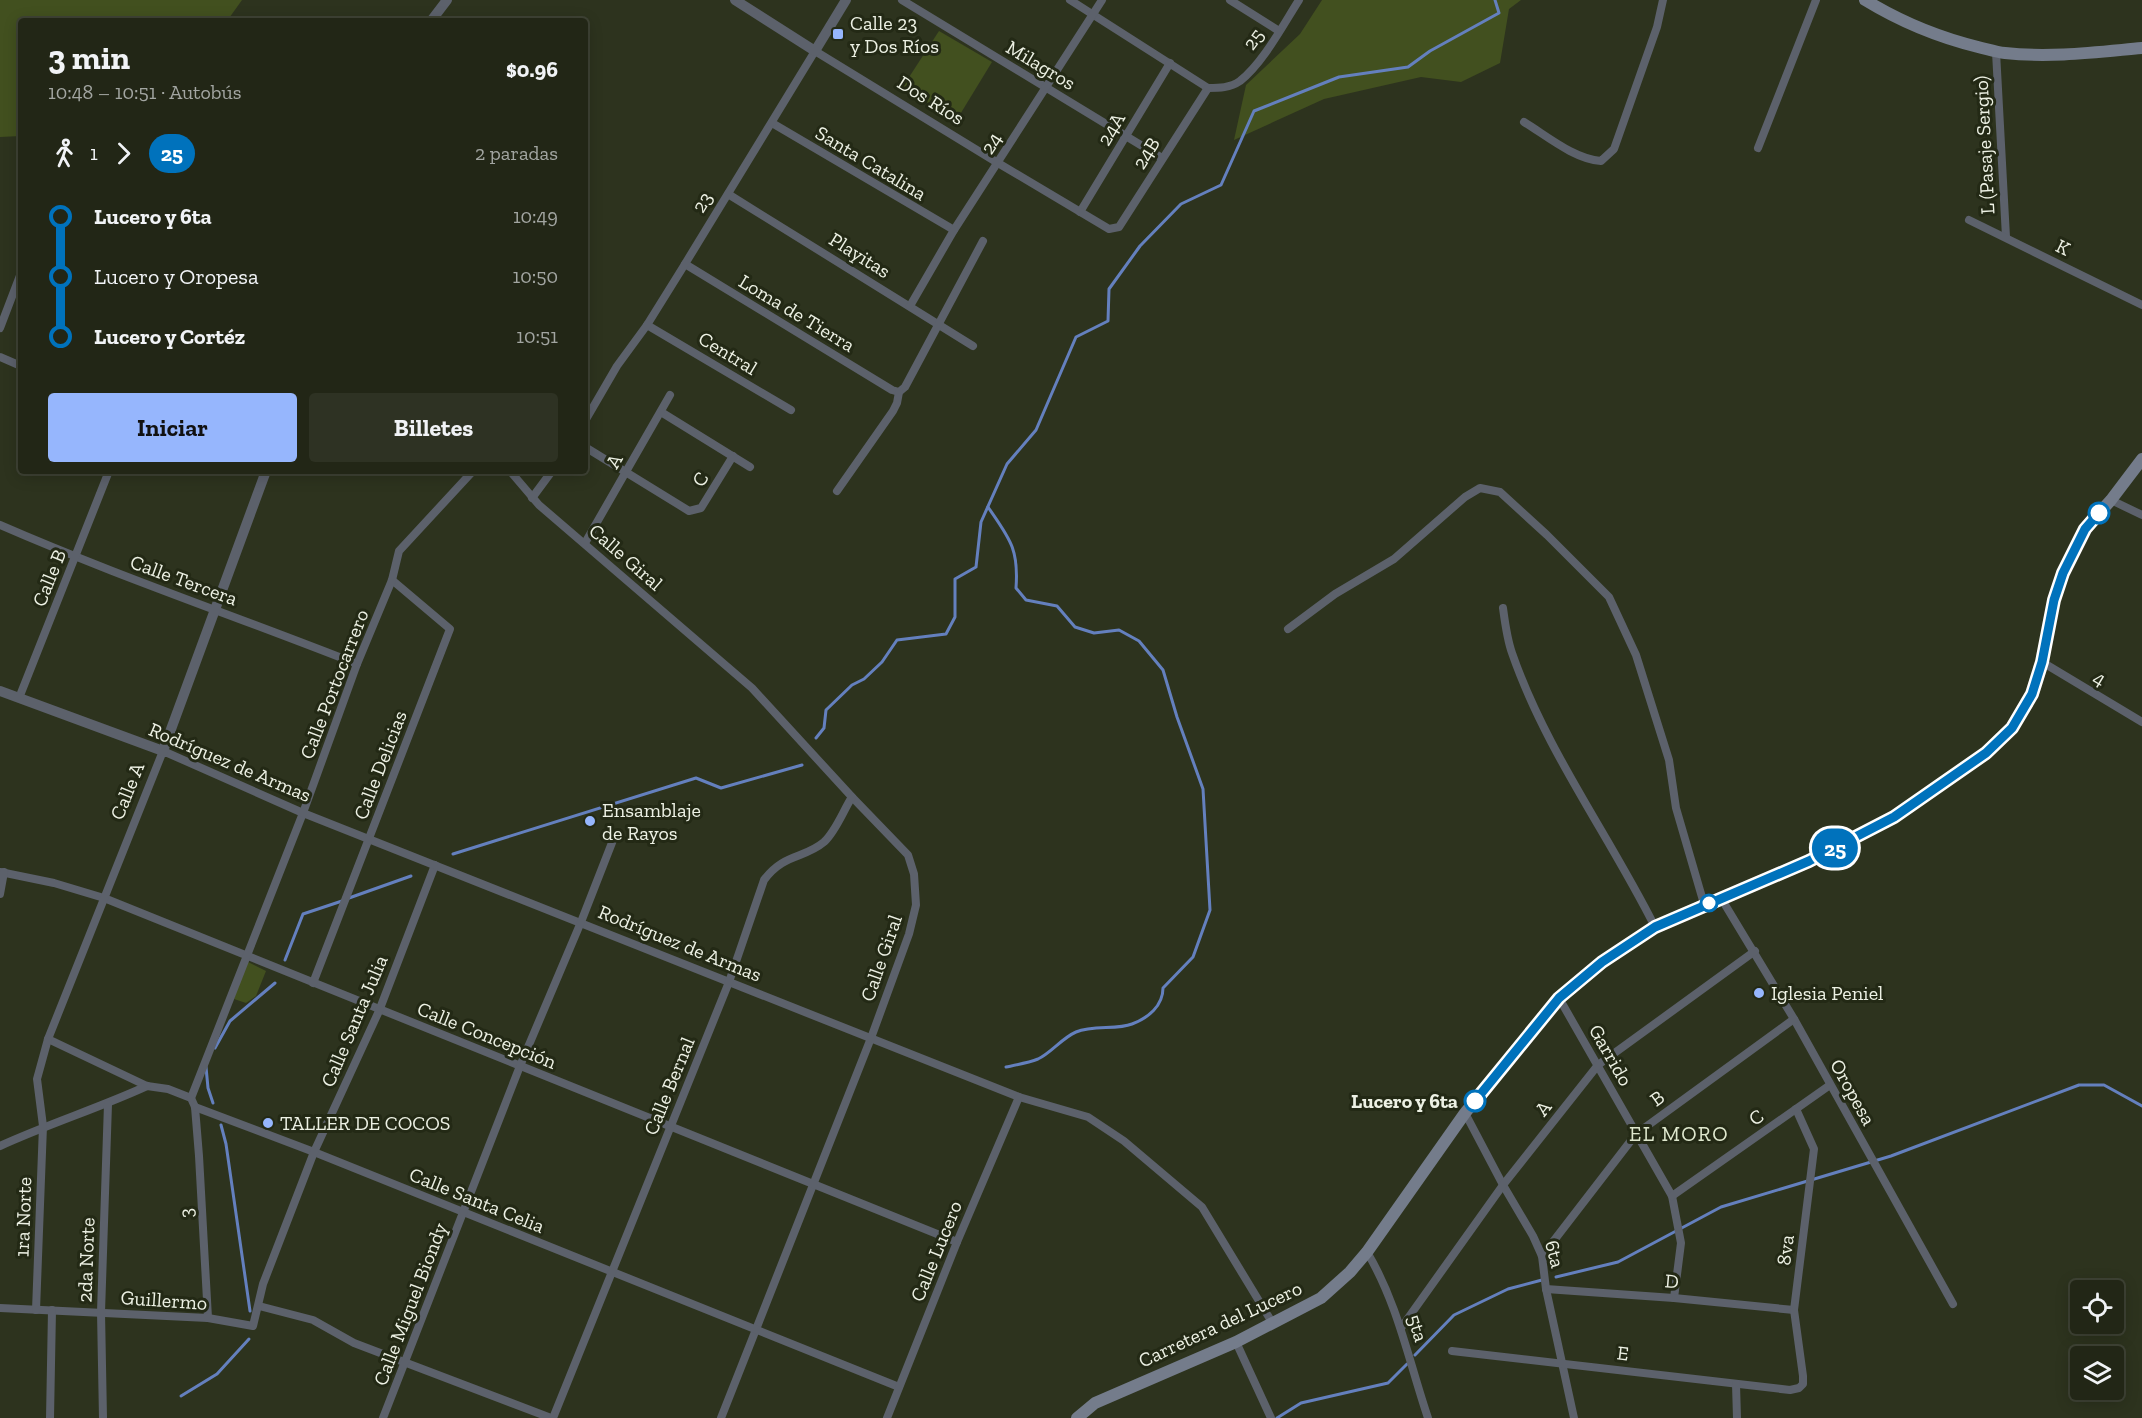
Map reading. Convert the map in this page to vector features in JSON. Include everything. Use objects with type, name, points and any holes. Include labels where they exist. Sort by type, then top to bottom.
[{"type":"main road","points":[[1865,0],[1888,15],[1930,34],[1996,52],[2082,54],[2142,48]]},
{"type":"main road","name":"Carretera del Lucero","points":[[1077,1418],[1095,1403],[1236,1342],[1321,1298],[1350,1272],[1367,1252],[1465,1113],[1559,998],[1602,962],[1655,927],[1704,904],[1809,861],[1894,817],[1986,753],[2012,728],[2032,694],[2042,662],[2054,600],[2063,573],[2085,529],[2111,500],[2142,459]]},
{"type":"street","points":[[433,18],[447,0]]},
{"type":"street","name":"Dos Ríos","points":[[735,0],[998,164],[1108,229]]},
{"type":"street","name":"23","points":[[588,416],[617,366],[647,325],[685,264],[846,0]]},
{"type":"street","name":"Milagros","points":[[902,0],[1162,158]]},
{"type":"street","points":[[1071,0],[1208,88]]},
{"type":"street","name":"24","points":[[910,306],[954,230],[1102,0]]},
{"type":"street","points":[[1230,0],[1279,31]]},
{"type":"street","name":"25","points":[[1208,88],[1224,88],[1239,81],[1263,55],[1299,0]]},
{"type":"street","points":[[1524,122],[1591,160],[1601,160],[1614,149],[1657,27],[1663,0]]},
{"type":"street","points":[[1758,148],[1816,0]]},
{"type":"street","name":"L (Pasaje Sergio)","points":[[1996,52],[2006,237]]},
{"type":"street","name":"24A","points":[[1080,212],[1170,63]]},
{"type":"street","name":"24B","points":[[1108,229],[1119,227],[1208,88]]},
{"type":"street","name":"Santa Catalina","points":[[772,123],[954,230]]},
{"type":"street","name":"Playitas","points":[[728,194],[973,346]]},
{"type":"street","name":"K","points":[[1969,220],[2142,305]]},
{"type":"street","points":[[837,491],[893,411],[897,403],[895,391],[905,387],[983,241]]},
{"type":"street","name":"Loma de Tierra","points":[[685,264],[895,391]]},
{"type":"street","points":[[0,328],[18,281]]},
{"type":"street","name":"Central","points":[[647,325],[791,410]]},
{"type":"street","points":[[0,357],[18,365]]},
{"type":"street","name":"A","points":[[585,543],[670,395]]},
{"type":"street","points":[[661,412],[750,467]]},
{"type":"street","points":[[588,449],[626,474]]},
{"type":"street","name":"C","points":[[626,474],[689,511],[701,508],[733,456]]},
{"type":"street","name":"Calle B","points":[[19,698],[108,474]]},
{"type":"street","name":"Calle A","points":[[43,1126],[37,1079],[48,1039],[163,751],[265,474]]},
{"type":"street","name":"Calle Portocarrero","points":[[191,1098],[303,813],[357,664],[392,580],[395,564],[404,544],[469,474]]},
{"type":"street","name":"Calle Giral","points":[[512,474],[532,498],[752,688],[908,855],[914,874],[916,905],[909,934],[871,1038],[721,1418]]},
{"type":"street","points":[[532,498],[550,474]]},
{"type":"street","points":[[1288,628],[1335,594],[1394,559],[1465,497],[1480,488],[1500,492],[1609,597],[1636,655],[1666,750],[1676,808],[1704,904]]},
{"type":"street","points":[[2111,500],[2142,515]]},
{"type":"street","name":"Calle Tercera","points":[[0,525],[75,558],[357,664]]},
{"type":"street","name":"Calle Delicias","points":[[313,983],[450,629],[392,580]]},
{"type":"street","points":[[1503,608],[1511,652],[1553,747],[1637,891],[1655,927]]},
{"type":"street","name":"4","points":[[2042,662],[2142,722]]},
{"type":"street","name":"Rodríguez de Armas","points":[[0,691],[163,751],[303,813],[1019,1097],[1088,1117],[1124,1141],[1202,1207],[1272,1324]]},
{"type":"street","name":"Calle Bernal","points":[[552,1418],[729,982],[765,880],[773,868],[825,841],[852,797]]},
{"type":"street","name":"Calle Miguel Biondy","points":[[383,1418],[520,1066],[615,835]]},
{"type":"street","name":"Calle Santa Julia","points":[[253,1326],[263,1284],[314,1152],[379,1011],[435,865]]},
{"type":"street","points":[[0,894],[2,872]]},
{"type":"street","name":"Calle Concepción","points":[[2,872],[54,883],[104,898],[379,1011],[957,1242]]},
{"type":"street","name":"Oropesa","points":[[1721,898],[1794,1019],[1953,1304]]},
{"type":"street","name":"A","points":[[1401,1328],[1503,1185],[1598,1065],[1755,951]]},
{"type":"street","name":"Garrido","points":[[1559,998],[1672,1196],[1681,1243],[1674,1298]]},
{"type":"street","name":"B","points":[[1542,1256],[1636,1134],[1794,1019]]},
{"type":"street","points":[[48,1039],[147,1086],[168,1089],[191,1098],[195,1107]]},
{"type":"street","name":"C","points":[[1672,1196],[1830,1085]]},
{"type":"street","points":[[0,1146],[43,1126],[108,1104],[147,1086]]},
{"type":"street","name":"Calle Lucero","points":[[887,1418],[957,1242],[1019,1097]]},
{"type":"street","name":"2da Norte","points":[[103,1418],[101,1312],[108,1104]]},
{"type":"street","name":"Calle Santa Celia","points":[[195,1107],[314,1152],[899,1387]]},
{"type":"street","name":"3","points":[[195,1107],[208,1318]]},
{"type":"street","name":"8va","points":[[1790,1390],[1799,1388],[1803,1384],[1794,1310],[1814,1149],[1796,1109]]},
{"type":"street","name":"6ta","points":[[1465,1113],[1542,1256],[1546,1289],[1574,1418]]},
{"type":"street","name":"1ra Norte","points":[[36,1310],[43,1126]]},
{"type":"street","name":"5ta","points":[[1367,1252],[1379,1273],[1401,1328],[1428,1418]]},
{"type":"street","name":"D","points":[[1546,1289],[1674,1298],[1794,1310]]},
{"type":"street","points":[[259,1306],[313,1320],[354,1343],[552,1418]]},
{"type":"street","name":"Guillermo","points":[[0,1308],[208,1318],[253,1326]]},
{"type":"street","points":[[50,1418],[52,1310]]},
{"type":"street","points":[[1236,1342],[1271,1418]]},
{"type":"street","name":"E","points":[[1452,1351],[1790,1390]]},
{"type":"street","points":[[1736,1384],[1737,1418]]},
{"type":"green space","points":[[0,0],[242,0],[229,18],[18,18],[18,136],[0,137]]},
{"type":"green space","points":[[1322,0],[1521,0],[1509,9],[1500,63],[1461,82],[1421,77],[1324,99],[1234,140],[1246,85],[1300,34]]},
{"type":"green space","points":[[939,31],[992,62],[956,121],[902,88]]},
{"type":"green space","points":[[246,961],[266,971],[256,996],[246,1003],[234,999]]},
{"type":"waterway","points":[[816,738],[824,728],[826,710],[852,685],[864,679],[882,662],[897,640],[946,634],[955,617],[955,579],[976,567],[981,522],[1007,464],[1036,430],[1076,337],[1108,321],[1109,289],[1140,246],[1181,204],[1221,185],[1254,111],[1339,77],[1408,67],[1430,51],[1499,13],[1495,0]]},
{"type":"waterway","points":[[988,507],[1011,544],[1016,563],[1016,588],[1026,600],[1057,606],[1075,627],[1094,633],[1119,630],[1139,641],[1163,670],[1203,789],[1210,910],[1193,957],[1163,988],[1157,1006],[1149,1015],[1126,1026],[1076,1032],[1038,1059],[1006,1067]]},
{"type":"waterway","points":[[453,854],[696,778],[721,788],[802,765]]},
{"type":"waterway","points":[[349,898],[411,876]]},
{"type":"waterway","points":[[285,960],[303,914],[342,901]]},
{"type":"waterway","points":[[215,1048],[230,1021],[275,983]]},
{"type":"waterway","points":[[206,1067],[208,1088],[213,1103]]},
{"type":"waterway","points":[[1556,1277],[1618,1262],[1721,1207],[1891,1156],[2079,1085],[2104,1085],[2142,1106]]},
{"type":"waterway","points":[[221,1125],[226,1144],[250,1311]]},
{"type":"waterway","points":[[1415,1355],[1454,1315],[1508,1289],[1542,1280]]},
{"type":"waterway","points":[[181,1396],[217,1374],[249,1339]]},
{"type":"waterway","points":[[1277,1418],[1301,1403],[1388,1383],[1407,1364]]},
{"type":"bus line","name":"25","points":[[1475,1101],[1559,998],[1602,962],[1655,927],[1704,904],[1809,861],[1894,817],[1986,753],[2012,728],[2032,694],[2042,662],[2054,600],[2063,573],[2085,529],[2099,513]]},
{"type":"place","name":"Calle 23 y Dos Ríos","points":[[838,34]]},
{"type":"place","name":"Ensamblaje de Rayos","points":[[590,821]]},
{"type":"place","name":"Iglesia Peniel","points":[[1759,993]]},
{"type":"place","name":"Lucero y 6ta","points":[[1475,1101]]},
{"type":"place","name":"TALLER DE COCOS","points":[[268,1123]]},
{"type":"district","name":"EL MORO","points":[[1679,1134]]}]
